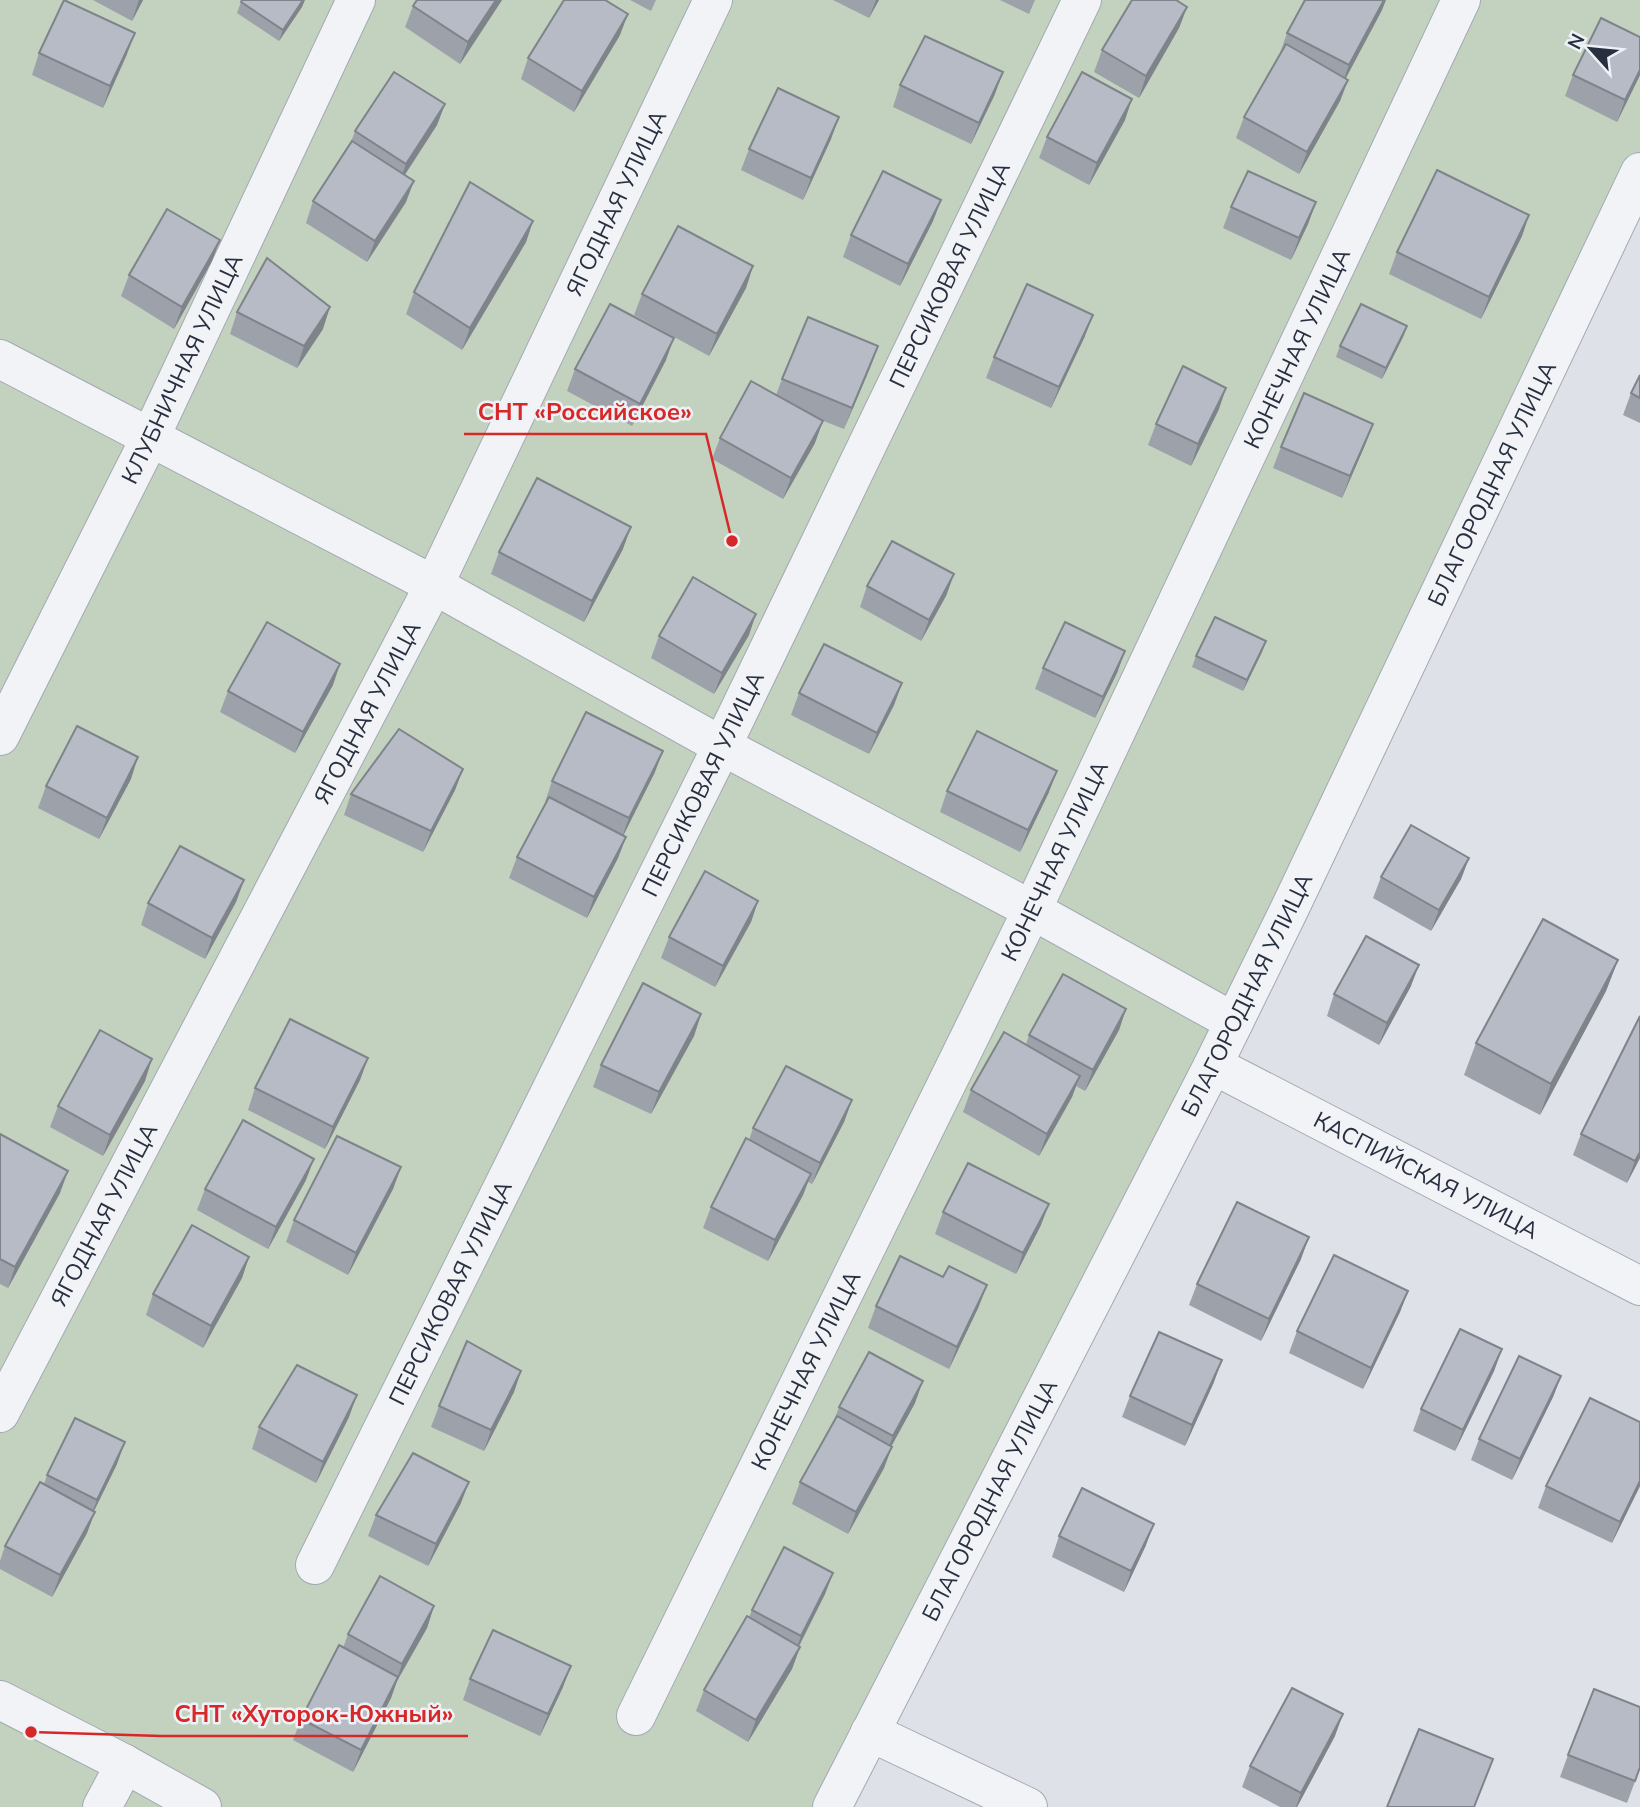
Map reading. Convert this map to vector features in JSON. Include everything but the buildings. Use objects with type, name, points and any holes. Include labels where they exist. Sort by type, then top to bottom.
[{"type":"street","name":"КЛУБНИЧНАЯ УЛИЦА","points":[[0,736],[150,439],[356,0]]},
{"type":"street","name":"ЯГОДНАЯ УЛИЦА","points":[[0,1413],[434,586],[713,0]]},
{"type":"street","name":"ПЕРСИКОВАЯ УЛИЦА","points":[[316,1565],[722,746],[1082,0]]},
{"type":"street","name":"КОНЕЧНАЯ УЛИЦА","points":[[636,1716],[1032,910],[1461,0]]},
{"type":"street","name":"БЛАГОРОДНАЯ УЛИЦА","points":[[832,1807],[1213,1065],[1640,172]]},
{"type":"street","points":[[0,359],[434,586],[722,746],[1032,910],[1234,1022]]},
{"type":"street","name":"КАСПИЙСКАЯ УЛИЦА","points":[[1213,1065],[1640,1286]]},
{"type":"street","points":[[0,1700],[202,1807]]},
{"type":"street","points":[[870,1732],[1028,1807]]},
{"type":"street","points":[[102,1807],[125,1764]]},
{"type":"green space","points":[[0,0],[1640,0],[1640,172],[832,1807],[0,1807]]},
{"type":"place","name":"СНТ «Российское»","points":[[732,541]]},
{"type":"place","name":"СНТ «Хуторок-Южный»","points":[[31,1732]]}]
